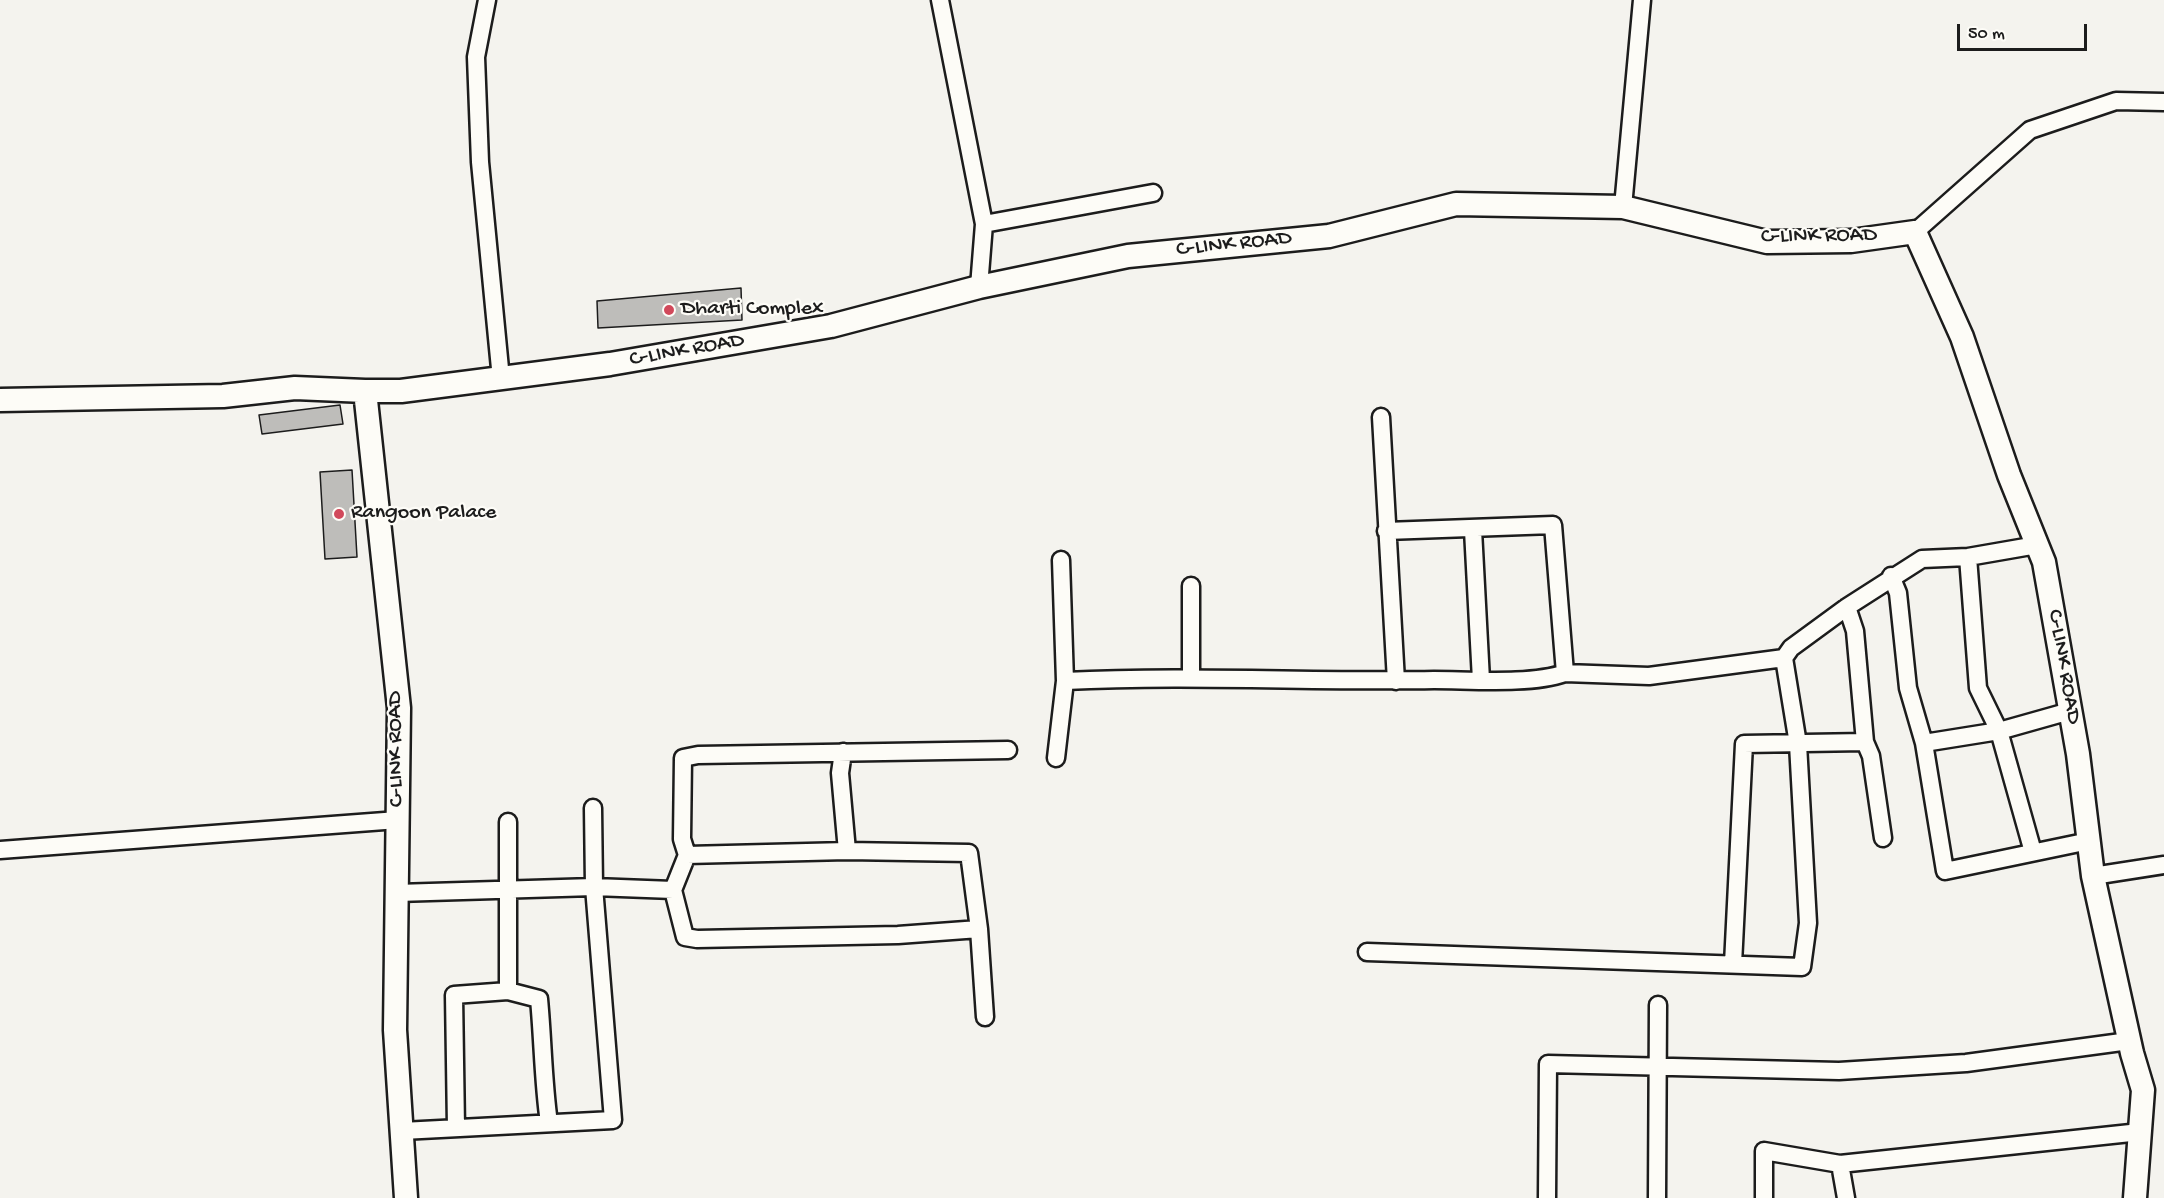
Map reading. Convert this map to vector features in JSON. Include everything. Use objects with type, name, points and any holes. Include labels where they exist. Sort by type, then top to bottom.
[{"type":"street","points":[[487,0],[476,57],[480,162],[501,379]]},
{"type":"street","points":[[940,0],[984,224],[980,287]]},
{"type":"street","points":[[1623,207],[1642,0]]},
{"type":"street","points":[[1916,232],[2030,130],[2116,101],[2164,102]]},
{"type":"street","points":[[984,224],[1153,193]]},
{"type":"street","name":"C-LINK ROAD","points":[[406,1198],[395,1030],[399,708],[365,391],[401,391],[610,364],[831,326],[980,287],[1128,256],[1329,236],[1456,204],[1623,207],[1767,242],[1851,241],[1916,232],[1962,337],[2009,475],[2044,562],[2070,711],[2093,876],[2129,1041],[2143,1090],[2135,1198]]},
{"type":"street","points":[[0,400],[223,396],[296,388],[365,391]]},
{"type":"street","points":[[1381,417],[1396,681]]},
{"type":"street","points":[[1386,531],[1473,530],[1553,525],[1565,673]]},
{"type":"street","points":[[1473,530],[1481,680]]},
{"type":"street","points":[[1367,952],[1802,967],[1808,923],[1798,744],[1784,658],[1791,648],[1847,607],[1891,576],[1922,559],[1968,557],[2037,545]]},
{"type":"street","points":[[1968,557],[1978,688],[1999,731],[2033,852]]},
{"type":"street","points":[[1056,758],[1065,681],[1060,560]]},
{"type":"street","points":[[1891,576],[1898,593],[1908,688],[1924,743],[1945,871],[2089,841]]},
{"type":"street","points":[[1191,586],[1191,678]]},
{"type":"street","points":[[1847,607],[1855,632],[1865,742],[1871,756],[1883,838]]},
{"type":"street","points":[[1065,681],[1191,678],[1481,680],[1553,677],[1565,673],[1648,676],[1784,658]]},
{"type":"street","points":[[1924,743],[1999,731],[2070,711]]},
{"type":"street","points":[[1733,964],[1744,744],[1865,742]]},
{"type":"street","points":[[979,929],[898,935],[697,939],[686,937],[673,890],[687,855],[682,839],[683,758],[698,754],[1008,750]]},
{"type":"street","points":[[843,752],[840,773],[847,851]]},
{"type":"street","points":[[402,1131],[613,1120],[594,887],[593,808]]},
{"type":"street","points":[[0,850],[398,820]]},
{"type":"street","points":[[508,822],[506,890],[508,991]]},
{"type":"street","points":[[687,855],[847,851],[969,854],[979,929],[985,1017]]},
{"type":"street","points":[[2093,876],[2164,865]]},
{"type":"street","points":[[397,893],[594,887],[673,890]]},
{"type":"street","points":[[456,1128],[454,995],[508,991],[539,999],[544,1057],[542,1073],[549,1123]]},
{"type":"street","points":[[1657,1198],[1658,1005]]},
{"type":"street","points":[[1547,1198],[1548,1064],[1851,1070],[1966,1063],[2129,1041]]},
{"type":"street","points":[[1764,1198],[1764,1151],[1840,1164],[2139,1132]]},
{"type":"street","points":[[1840,1164],[1846,1198]]},
{"type":"building","name":"Dharti Complex","points":[[741,288],[742,320],[598,328],[597,301]]},
{"type":"building","points":[[340,405],[343,424],[262,434],[259,415]]},
{"type":"building","name":"Rangoon Palace","points":[[352,470],[357,557],[325,559],[320,472]]},
{"type":"place","name":"Dharti Complex","points":[[669,310]]},
{"type":"place","name":"Rangoon Palace","points":[[339,514]]}]
